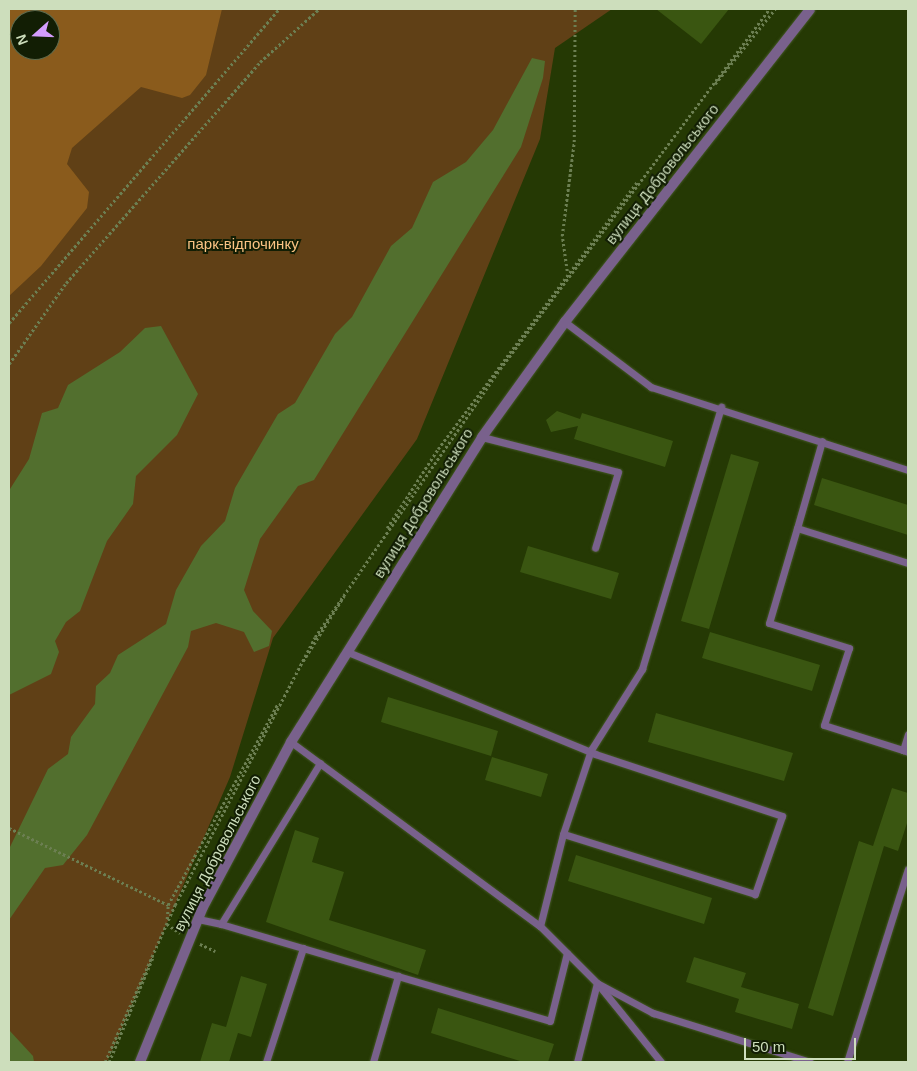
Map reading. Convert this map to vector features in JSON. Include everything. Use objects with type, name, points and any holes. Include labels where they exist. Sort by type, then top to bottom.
[{"type":"street","name":"вулиця Добровольського","points":[[140,1062],[198,919],[291,742],[482,437],[566,322],[810,9]]},
{"type":"lane","points":[[566,322],[651,387],[722,407],[908,470]]},
{"type":"lane","points":[[540,926],[563,834],[591,750],[642,669],[722,407]]},
{"type":"lane","points":[[482,437],[618,472],[594,548]]},
{"type":"lane","points":[[822,441],[769,623],[849,648],[824,725],[906,751],[908,734]]},
{"type":"lane","points":[[797,528],[908,563]]},
{"type":"lane","points":[[348,652],[591,750],[782,816],[755,894],[563,834]]},
{"type":"lane","points":[[291,742],[540,926],[597,983],[661,1062]]},
{"type":"lane","points":[[221,924],[320,764]]},
{"type":"lane","points":[[847,1062],[908,869]]},
{"type":"lane","points":[[198,919],[221,924],[550,1020],[567,953]]},
{"type":"lane","points":[[266,1062],[302,948]]},
{"type":"lane","points":[[373,1062],[398,976]]},
{"type":"lane","points":[[577,1062],[597,983]]},
{"type":"lane","points":[[597,983],[653,1013],[810,1062]]},
{"type":"path","points":[[9,323],[279,9]]},
{"type":"path","points":[[9,364],[66,283],[260,62],[319,9]]},
{"type":"path","points":[[567,270],[562,236],[574,142],[575,9]]},
{"type":"path","points":[[366,562],[500,369],[769,9]]},
{"type":"path","points":[[9,829],[168,904],[293,677],[438,449],[567,270],[775,9]]},
{"type":"path","points":[[105,1062],[175,905],[293,677]]},
{"type":"path","points":[[109,1062],[166,926]]},
{"type":"green space","name":"парк-відпочинку","points":[[9,9],[612,9],[555,48],[540,139],[417,439],[273,638],[230,777],[107,1062],[9,1062]]},
{"type":"shaded area","points":[[9,9],[222,9],[206,75],[190,95],[182,98],[141,87],[72,148],[67,164],[89,192],[87,208],[41,266],[9,296]]},
{"type":"shaded area","points":[[532,58],[545,61],[543,78],[521,147],[314,480],[298,486],[260,539],[244,590],[253,611],[272,631],[269,646],[254,652],[244,632],[216,623],[191,631],[188,647],[87,835],[63,865],[45,868],[9,920],[9,849],[48,769],[68,754],[71,737],[95,704],[96,686],[110,673],[118,655],[166,624],[176,590],[201,546],[225,521],[235,488],[278,414],[295,403],[335,334],[352,317],[391,246],[412,228],[433,182],[466,162],[493,130]]},
{"type":"shaded area","points":[[161,326],[198,394],[177,435],[136,476],[133,504],[107,541],[80,611],[66,622],[55,641],[59,652],[51,674],[9,695],[10,489],[29,459],[42,413],[58,408],[68,385],[120,352],[145,328]]},
{"type":"shaded area","points":[[9,1030],[33,1056],[34,1062],[9,1062]]},
{"type":"building","points":[[656,9],[729,9],[701,44]]},
{"type":"building","points":[[557,411],[580,419],[582,413],[673,441],[665,467],[574,439],[578,426],[551,432],[546,420]]},
{"type":"building","points":[[731,454],[759,462],[709,629],[681,621]]},
{"type":"building","points":[[822,478],[908,505],[908,535],[814,505]]},
{"type":"building","points":[[528,546],[619,573],[611,599],[520,572]]},
{"type":"building","points":[[710,632],[820,665],[812,691],[702,658]]},
{"type":"building","points":[[388,697],[498,731],[491,756],[381,722]]},
{"type":"building","points":[[656,713],[793,753],[784,781],[648,742]]},
{"type":"building","points":[[492,757],[548,774],[541,797],[485,780]]},
{"type":"building","points":[[892,788],[908,793],[908,820],[898,851],[884,846],[833,1016],[808,1008],[859,841],[873,846]]},
{"type":"building","points":[[295,830],[319,838],[312,862],[344,872],[329,920],[426,950],[418,975],[266,922]]},
{"type":"building","points":[[576,855],[712,898],[704,924],[568,881]]},
{"type":"building","points":[[694,957],[746,973],[741,987],[799,1004],[792,1029],[735,1012],[739,999],[686,982]]},
{"type":"building","points":[[241,976],[267,984],[251,1037],[238,1033],[229,1062],[200,1062],[212,1023],[226,1027]]},
{"type":"building","points":[[438,1008],[554,1044],[548,1062],[523,1062],[431,1033]]}]
